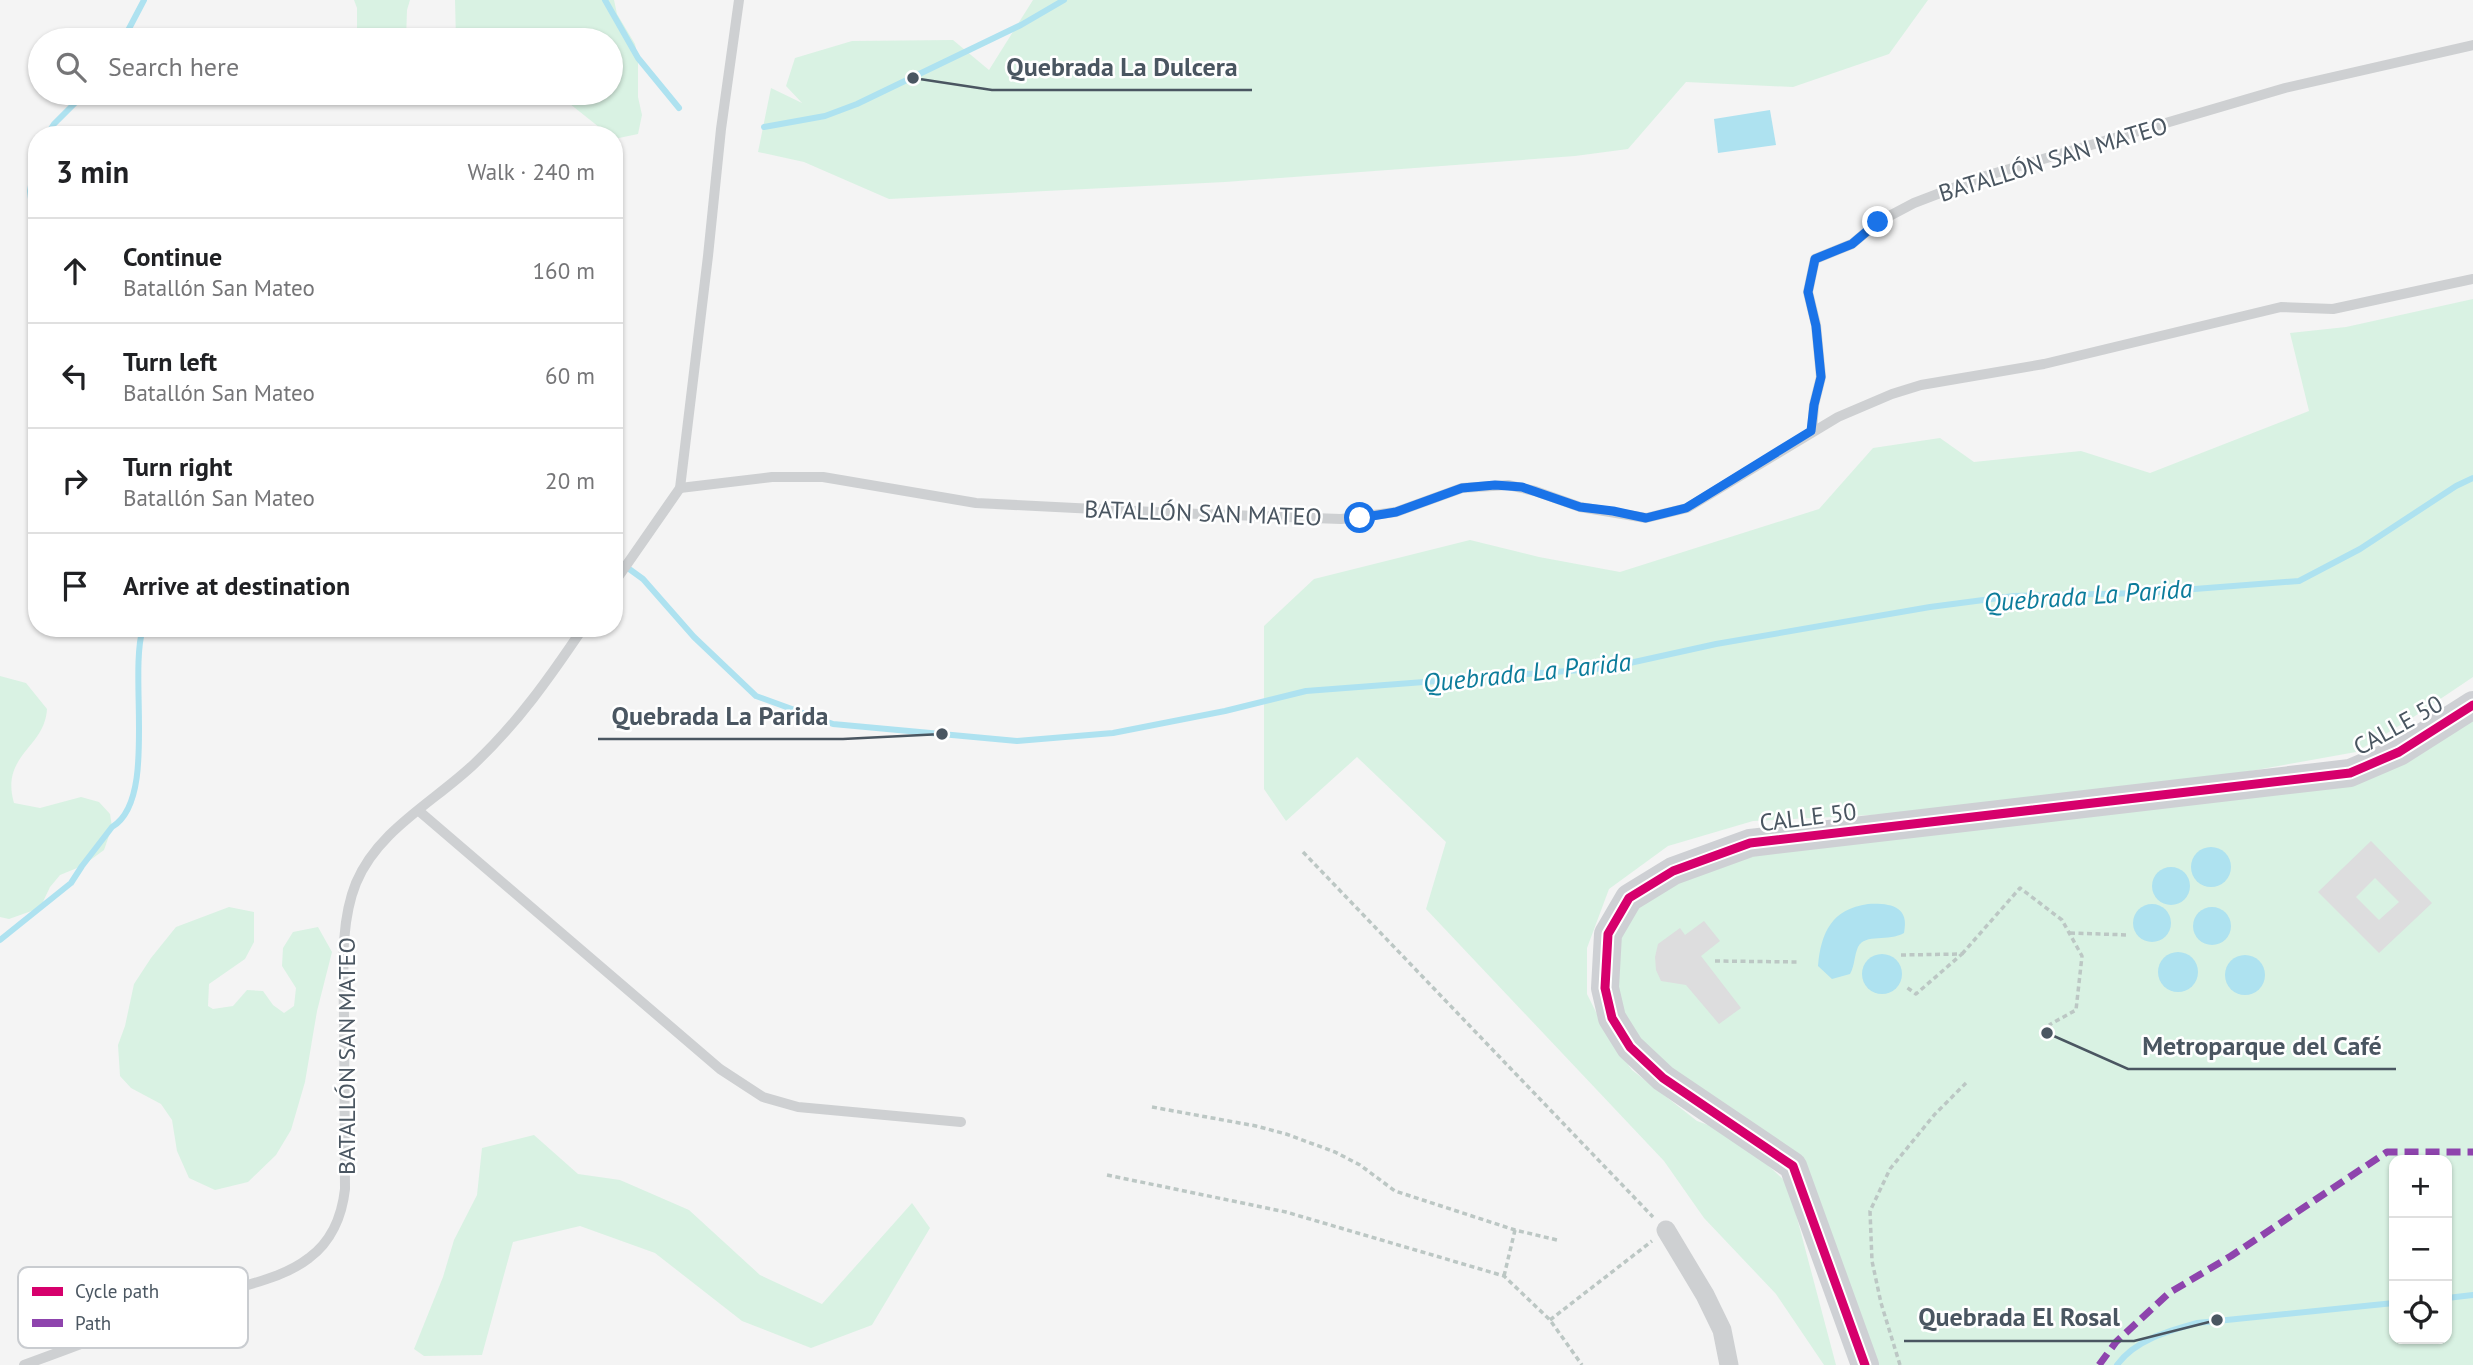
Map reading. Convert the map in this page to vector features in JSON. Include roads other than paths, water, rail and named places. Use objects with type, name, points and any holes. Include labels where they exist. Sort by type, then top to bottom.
[{"type":"street","name":"CALLE 50","points":[[1865,1365],[1793,1166],[1663,1078],[1630,1047],[1612,1018],[1605,988],[1608,934],[1629,898],[1673,870],[1750,843],[2350,773],[2399,752],[2473,705]]},
{"type":"street","points":[[1666,1230],[1705,1295],[1722,1330],[1729,1365]]},
{"type":"lane","points":[[623,570],[680,488],[721,129],[739,0]]},
{"type":"lane","name":"BATALLÓN SAN MATEO","points":[[1811,431],[1821,377],[1816,326],[1808,292],[1815,259],[1852,244],[1878,222],[1914,202],[1982,177],[2285,88],[2473,45]]},
{"type":"lane","name":"BATALLÓN SAN MATEO","points":[[680,488],[772,477],[823,477],[976,503],[1341,519],[1396,512],[1462,488],[1508,485],[1535,491],[1580,507],[1646,518],[1686,508],[1811,431],[1864,404],[1921,385],[2044,364],[2281,307],[2333,309],[2473,279]]},
{"type":"lane","name":"BATALLÓN SAN MATEO","points":[[248,1284],[286,1272],[310,1258],[328,1238],[340,1215],[345,1189],[344,948],[355,884],[371,856],[393,831],[474,764],[500,738],[547,682],[577,637]]},
{"type":"lane","points":[[419,811],[720,1069],[763,1097],[798,1107],[961,1122]]},
{"type":"lane","name":"BATALLÓN SAN MATEO","points":[[24,1365],[70,1348]]},
{"type":"water","points":[[1770,110],[1776,145],[1718,153],[1714,119]]},
{"type":"water","points":[[2211,847],[2225,853],[2231,867],[2225,881],[2211,887],[2197,881],[2191,867],[2197,853]]},
{"type":"water","points":[[2171,867],[2185,872],[2190,886],[2185,900],[2171,905],[2157,900],[2152,886],[2157,872]]},
{"type":"water","points":[[1868,904],[1884,904],[1901,912],[1905,924],[1904,933],[1861,943],[1850,974],[1832,979],[1818,966],[1826,933],[1837,917],[1845,911]]},
{"type":"water","points":[[2152,904],[2166,909],[2171,923],[2166,937],[2152,942],[2138,937],[2133,923],[2138,909]]},
{"type":"water","points":[[2212,907],[2226,912],[2231,926],[2226,940],[2212,945],[2198,940],[2193,926],[2198,912]]},
{"type":"water","points":[[2178,952],[2192,958],[2198,972],[2192,986],[2178,992],[2164,986],[2158,972],[2164,958]]},
{"type":"water","points":[[1882,954],[1896,960],[1902,974],[1896,988],[1882,994],[1868,988],[1862,974],[1868,960]]},
{"type":"water","points":[[2245,955],[2259,961],[2265,975],[2259,989],[2245,995],[2231,989],[2225,975],[2231,961]]},
{"type":"waterway","points":[[129,28],[144,0]]},
{"type":"waterway","points":[[605,0],[621,28]]},
{"type":"waterway","points":[[764,127],[825,116],[857,104],[1021,25],[1064,0]]},
{"type":"waterway","points":[[623,32],[638,58],[679,108]]},
{"type":"waterway","points":[[53,126],[73,105]]},
{"type":"waterway","name":"Quebrada La Parida","points":[[623,565],[643,579],[694,637],[756,696],[833,724],[1017,741],[1113,733],[1225,711],[1306,691],[1607,668],[1716,644],[1930,607],[2014,596],[2143,593],[2299,581],[2360,549],[2456,486],[2473,478]]},
{"type":"waterway","name":"Quebrada La Parida","points":[[0,940],[71,883],[112,827],[126,813],[134,791],[138,765],[138,676],[141,637]]},
{"type":"waterway","points":[[2452,1297],[2473,1295]]},
{"type":"waterway","points":[[2117,1365],[2124,1356],[2143,1343],[2197,1323],[2389,1304]]},
{"type":"place","name":"Quebrada La Dulcera","points":[[913,78]]},
{"type":"place","name":"Quebrada La Parida","points":[[942,734]]},
{"type":"place","name":"Metroparque del Café","points":[[2047,1033]]},
{"type":"place","name":"Quebrada El Rosal","points":[[2217,1320]]}]
